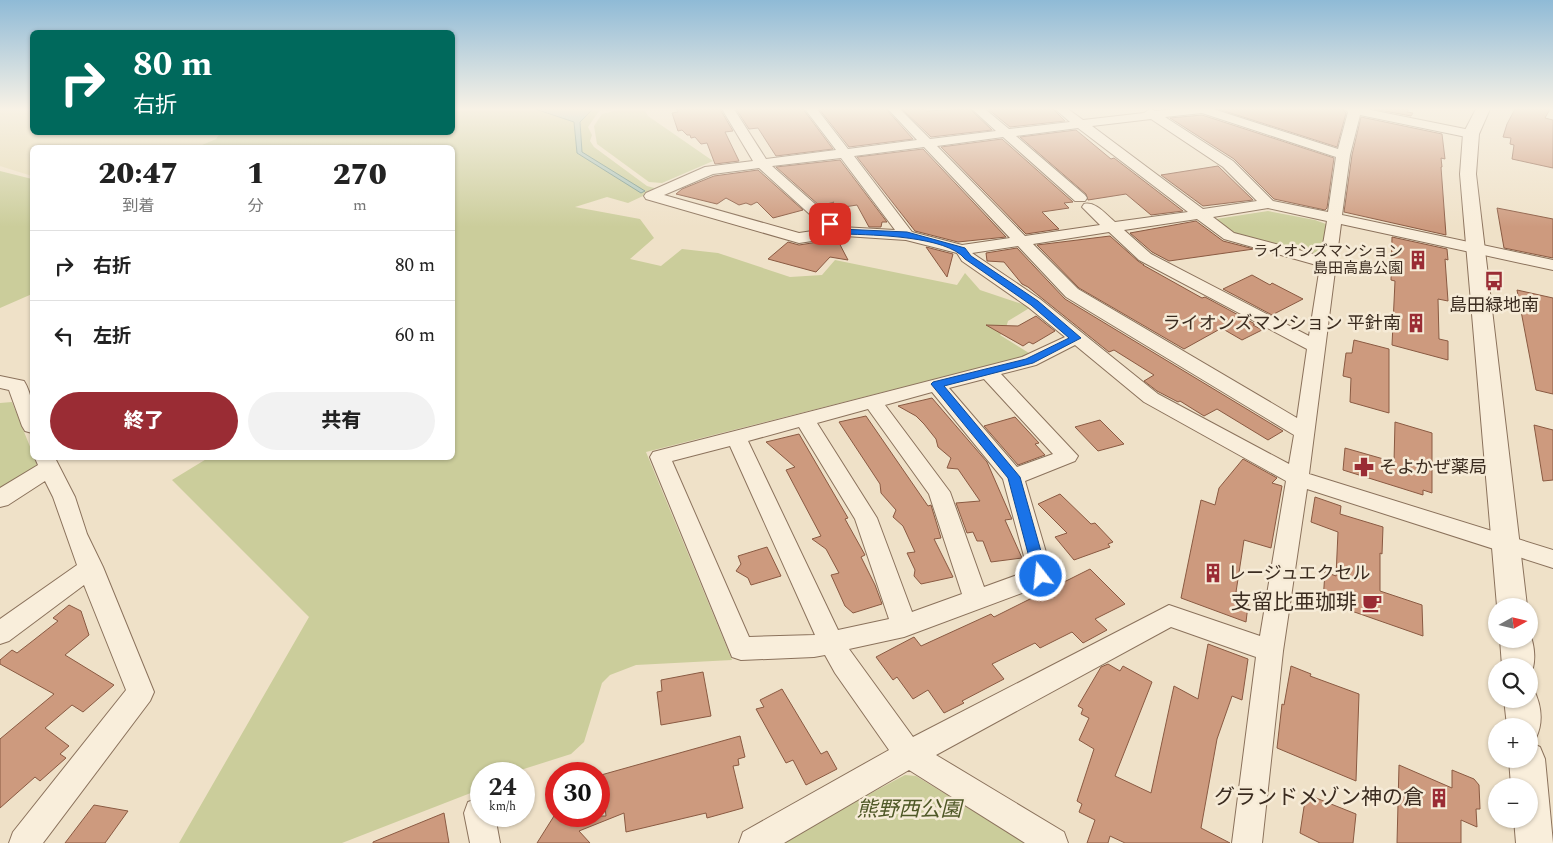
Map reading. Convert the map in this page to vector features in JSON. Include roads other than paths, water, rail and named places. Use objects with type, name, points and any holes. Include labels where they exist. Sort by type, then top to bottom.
[{"type":"street","points":[[752,148],[762,164],[838,232]]},
{"type":"street","points":[[842,148],[907,235]]},
{"type":"street","points":[[884,148],[703,172],[652,196],[799,238],[845,231],[907,235],[962,250],[1268,204],[1553,265]]},
{"type":"street","points":[[933,148],[1072,293],[1305,432]]},
{"type":"street","points":[[1023,148],[1145,257],[1317,347]]},
{"type":"street","points":[[1114,148],[1229,236],[1328,263]]},
{"type":"street","points":[[1204,148],[1228,164],[1268,204]]},
{"type":"street","points":[[1323,148],[1343,155]]},
{"type":"street","points":[[1247,843],[1270,652],[1305,432],[1344,148]]},
{"type":"street","points":[[1470,148],[1468,174],[1511,598]]},
{"type":"street","points":[[962,250],[968,258],[1034,303],[1151,398],[1298,478],[1553,559]]},
{"type":"street","points":[[936,384],[1014,477],[1041,576],[904,626],[814,646],[741,649],[660,457],[936,384],[1029,361],[1076,338]]},
{"type":"street","points":[[988,372],[1068,456],[1014,477]]},
{"type":"street","points":[[0,395],[9,384],[30,422]]},
{"type":"street","points":[[873,402],[939,492],[976,599]]},
{"type":"street","points":[[805,420],[866,518],[904,626]]},
{"type":"street","points":[[736,437],[831,642],[844,665],[909,754],[1053,843]]},
{"type":"street","points":[[0,499],[47,463],[64,497],[76,534],[91,567],[140,692],[24,843]]},
{"type":"street","points":[[0,632],[91,567]]},
{"type":"street","points":[[754,843],[909,754],[1169,616],[1270,652]]},
{"type":"street","points":[[1528,768],[1535,843]]},
{"type":"street","points":[[482,827],[485,843]]},
{"type":"water","points":[[577,148],[582,148],[582,152],[645,191],[641,193],[577,153]]},
{"type":"place","name":"ライオンズマンション 島田高島公園","points":[[1418,260]]},
{"type":"place","name":"島田緑地南","points":[[1494,281]]},
{"type":"place","name":"ライオンズマンション 平針南","points":[[1416,323]]},
{"type":"place","name":"そよかぜ薬局","points":[[1364,467]]},
{"type":"place","name":"レージュエクセル","points":[[1213,573]]},
{"type":"place","name":"支留比亜珈琲","points":[[1372,603]]},
{"type":"place","name":"グランドメゾン神の倉","points":[[1439,798]]},
{"type":"park label","name":"熊野西公園","points":[[909,810]]}]
